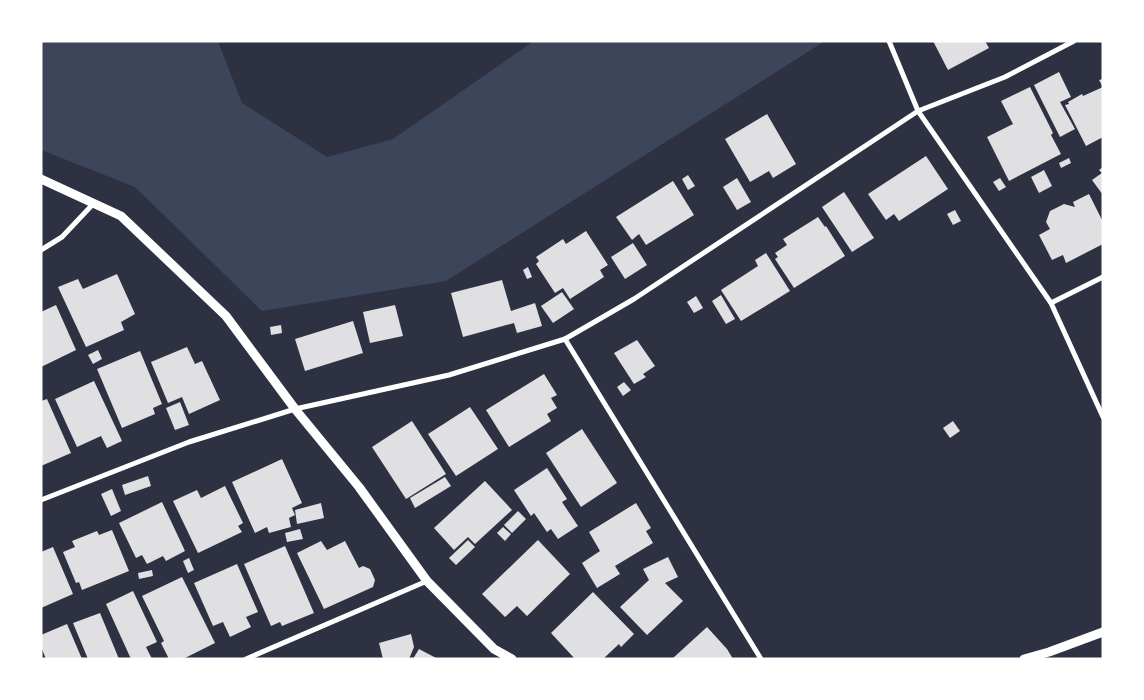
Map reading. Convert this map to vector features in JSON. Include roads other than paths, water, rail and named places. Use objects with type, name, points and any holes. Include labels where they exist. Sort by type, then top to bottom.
[{"type":"street","points":[[889,41],[918,111],[1051,303],[1103,417]]},
{"type":"street","points":[[41,500],[189,442],[295,409],[449,375],[565,339],[634,300],[918,111],[1005,77],[1074,41]]},
{"type":"street","points":[[41,179],[122,216],[226,316],[295,409],[359,487],[427,581],[494,649],[512,659]]},
{"type":"street","points":[[41,250],[62,236],[94,203]]},
{"type":"street","points":[[1051,303],[1103,277]]},
{"type":"street","points":[[565,339],[761,659]]},
{"type":"street","points":[[246,659],[427,581]]},
{"type":"street","points":[[1024,659],[1103,632]]}]
